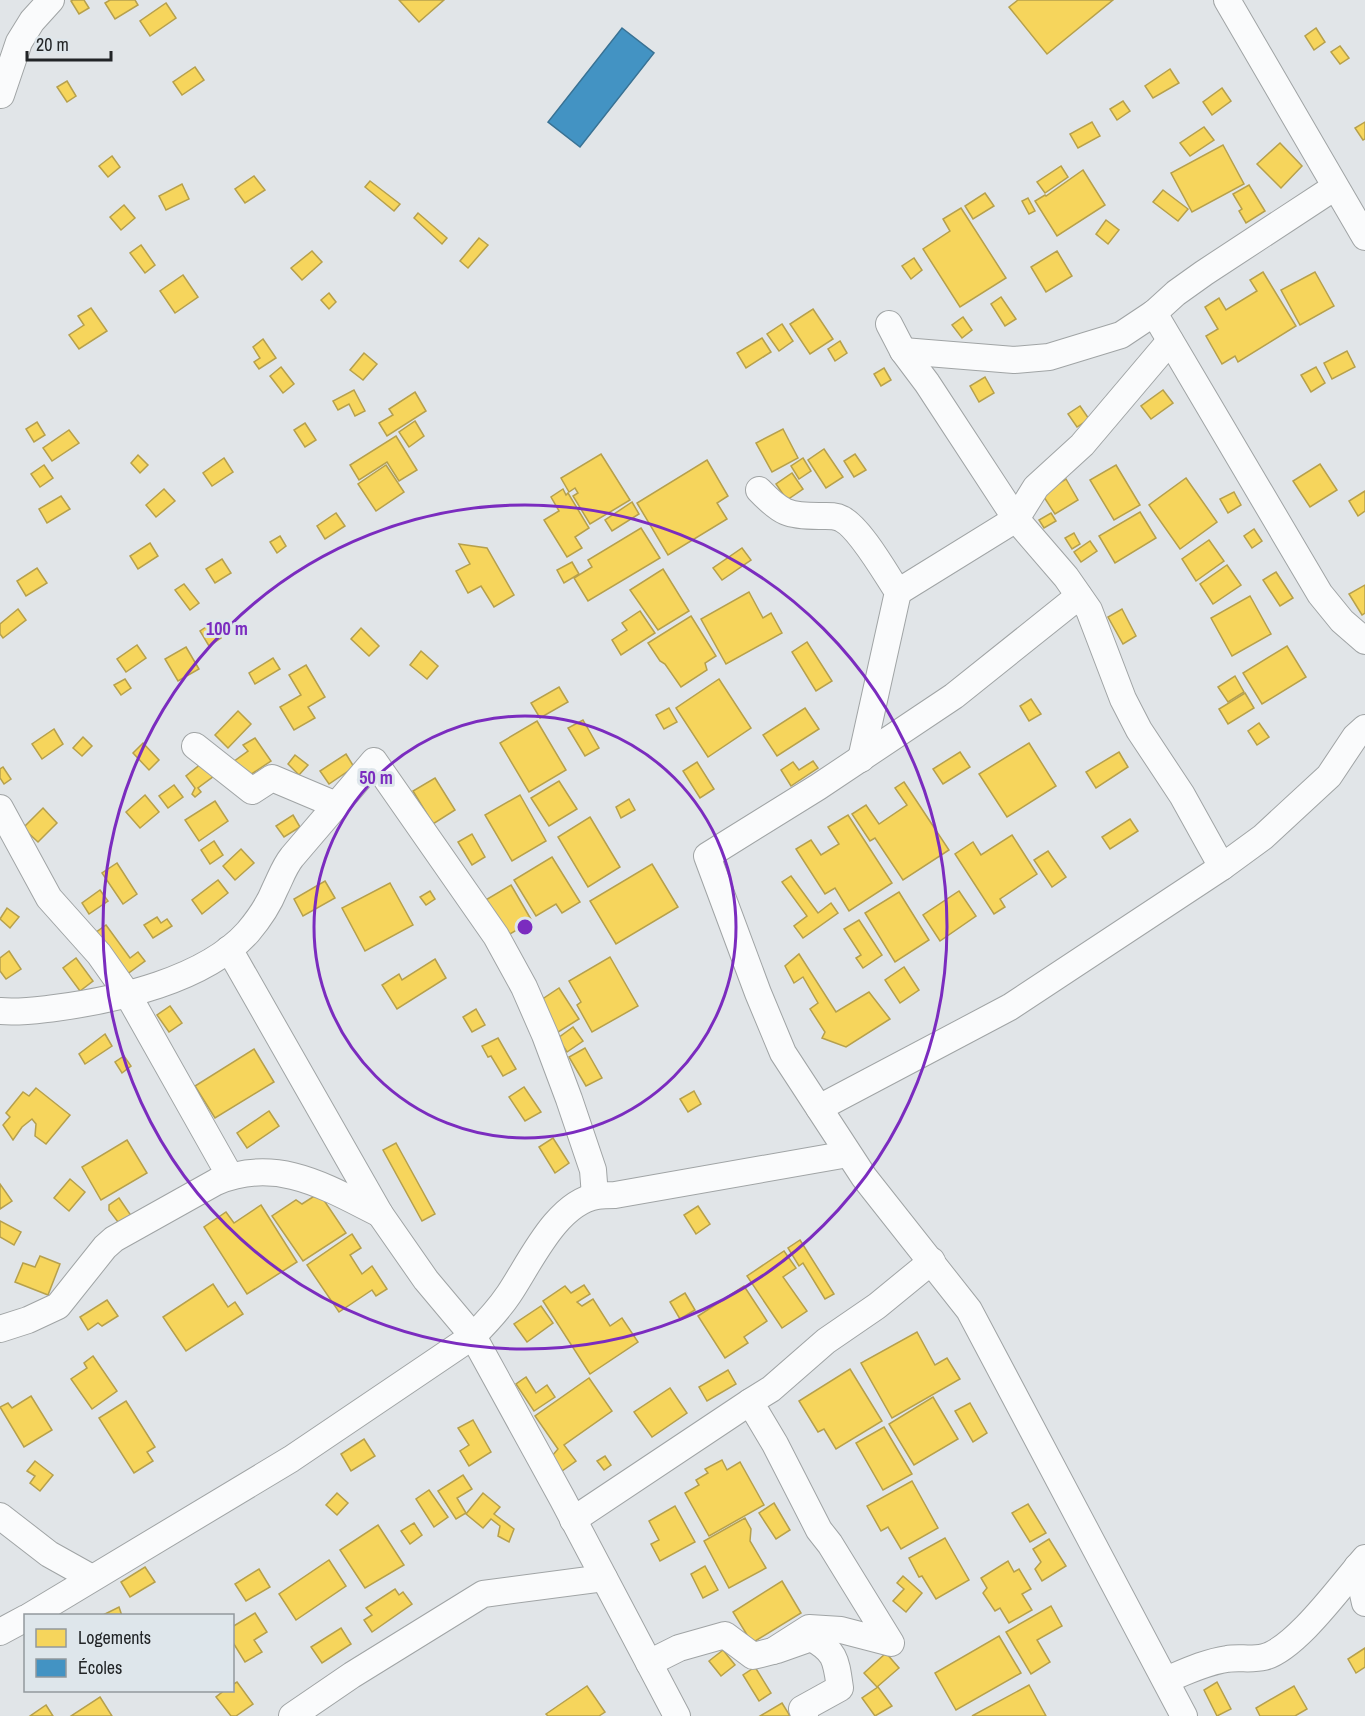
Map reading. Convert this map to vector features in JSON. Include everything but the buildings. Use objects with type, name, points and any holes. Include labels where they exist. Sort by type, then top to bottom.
[{"type":"street","points":[[1,95],[19,42],[32,21],[51,0]]},
{"type":"street","points":[[1234,3],[1365,237]]},
{"type":"street","points":[[903,351],[1014,360],[1049,357],[1121,335],[1154,313],[1176,293],[1204,273],[1335,187]]},
{"type":"street","points":[[1154,313],[1320,594],[1342,621],[1365,641]]},
{"type":"street","points":[[889,324],[903,351],[927,383],[1016,519],[1066,577],[1089,610],[1114,679],[1139,730],[1182,795],[1222,867]]},
{"type":"street","points":[[861,759],[898,592],[1016,519],[1036,487],[1082,445],[1170,341]]},
{"type":"street","points":[[759,490],[773,505],[794,516],[833,516],[842,519],[854,528],[898,592]]},
{"type":"street","points":[[1079,596],[954,696],[861,759],[707,855],[758,993],[783,1053],[864,1177],[933,1261],[969,1310],[1184,1716]]},
{"type":"street","points":[[819,1108],[1010,1008],[1222,867],[1263,837],[1329,776],[1355,737],[1365,728]]},
{"type":"street","points":[[195,746],[252,791],[272,778],[336,805]]},
{"type":"street","points":[[0,1011],[14,1012],[67,1006],[128,995],[157,987],[229,949],[248,932],[262,912],[275,890],[282,869],[292,856],[374,761],[496,936],[524,987],[545,1035],[593,1170],[595,1196]]},
{"type":"street","points":[[0,808],[49,898],[99,954],[128,995],[230,1176]]},
{"type":"street","points":[[229,949],[380,1214],[426,1280],[473,1336],[677,1716]]},
{"type":"street","points":[[33,1614],[291,1458],[473,1336],[509,1294],[538,1246],[556,1222],[576,1205],[595,1196],[615,1195],[848,1154]]},
{"type":"street","points":[[0,1329],[28,1320],[58,1306],[114,1239],[230,1176],[246,1173],[283,1173],[300,1177],[380,1214]]},
{"type":"street","points":[[573,1520],[771,1389],[826,1341],[933,1261]]},
{"type":"street","points":[[750,1402],[775,1444],[819,1530],[831,1544],[891,1643],[841,1630],[809,1628],[772,1651]]},
{"type":"street","points":[[0,1516],[49,1554],[92,1578]]},
{"type":"street","points":[[1166,1680],[1228,1658],[1263,1658],[1275,1652],[1288,1644],[1319,1612],[1361,1562]]},
{"type":"street","points":[[1361,1562],[1365,1603]]},
{"type":"street","points":[[292,1716],[352,1675],[483,1594],[604,1578]]},
{"type":"street","points":[[0,1632],[24,1619]]},
{"type":"street","points":[[649,1663],[679,1648],[725,1635],[753,1656],[811,1638],[827,1646],[837,1665],[840,1688],[802,1709],[805,1716]]}]
